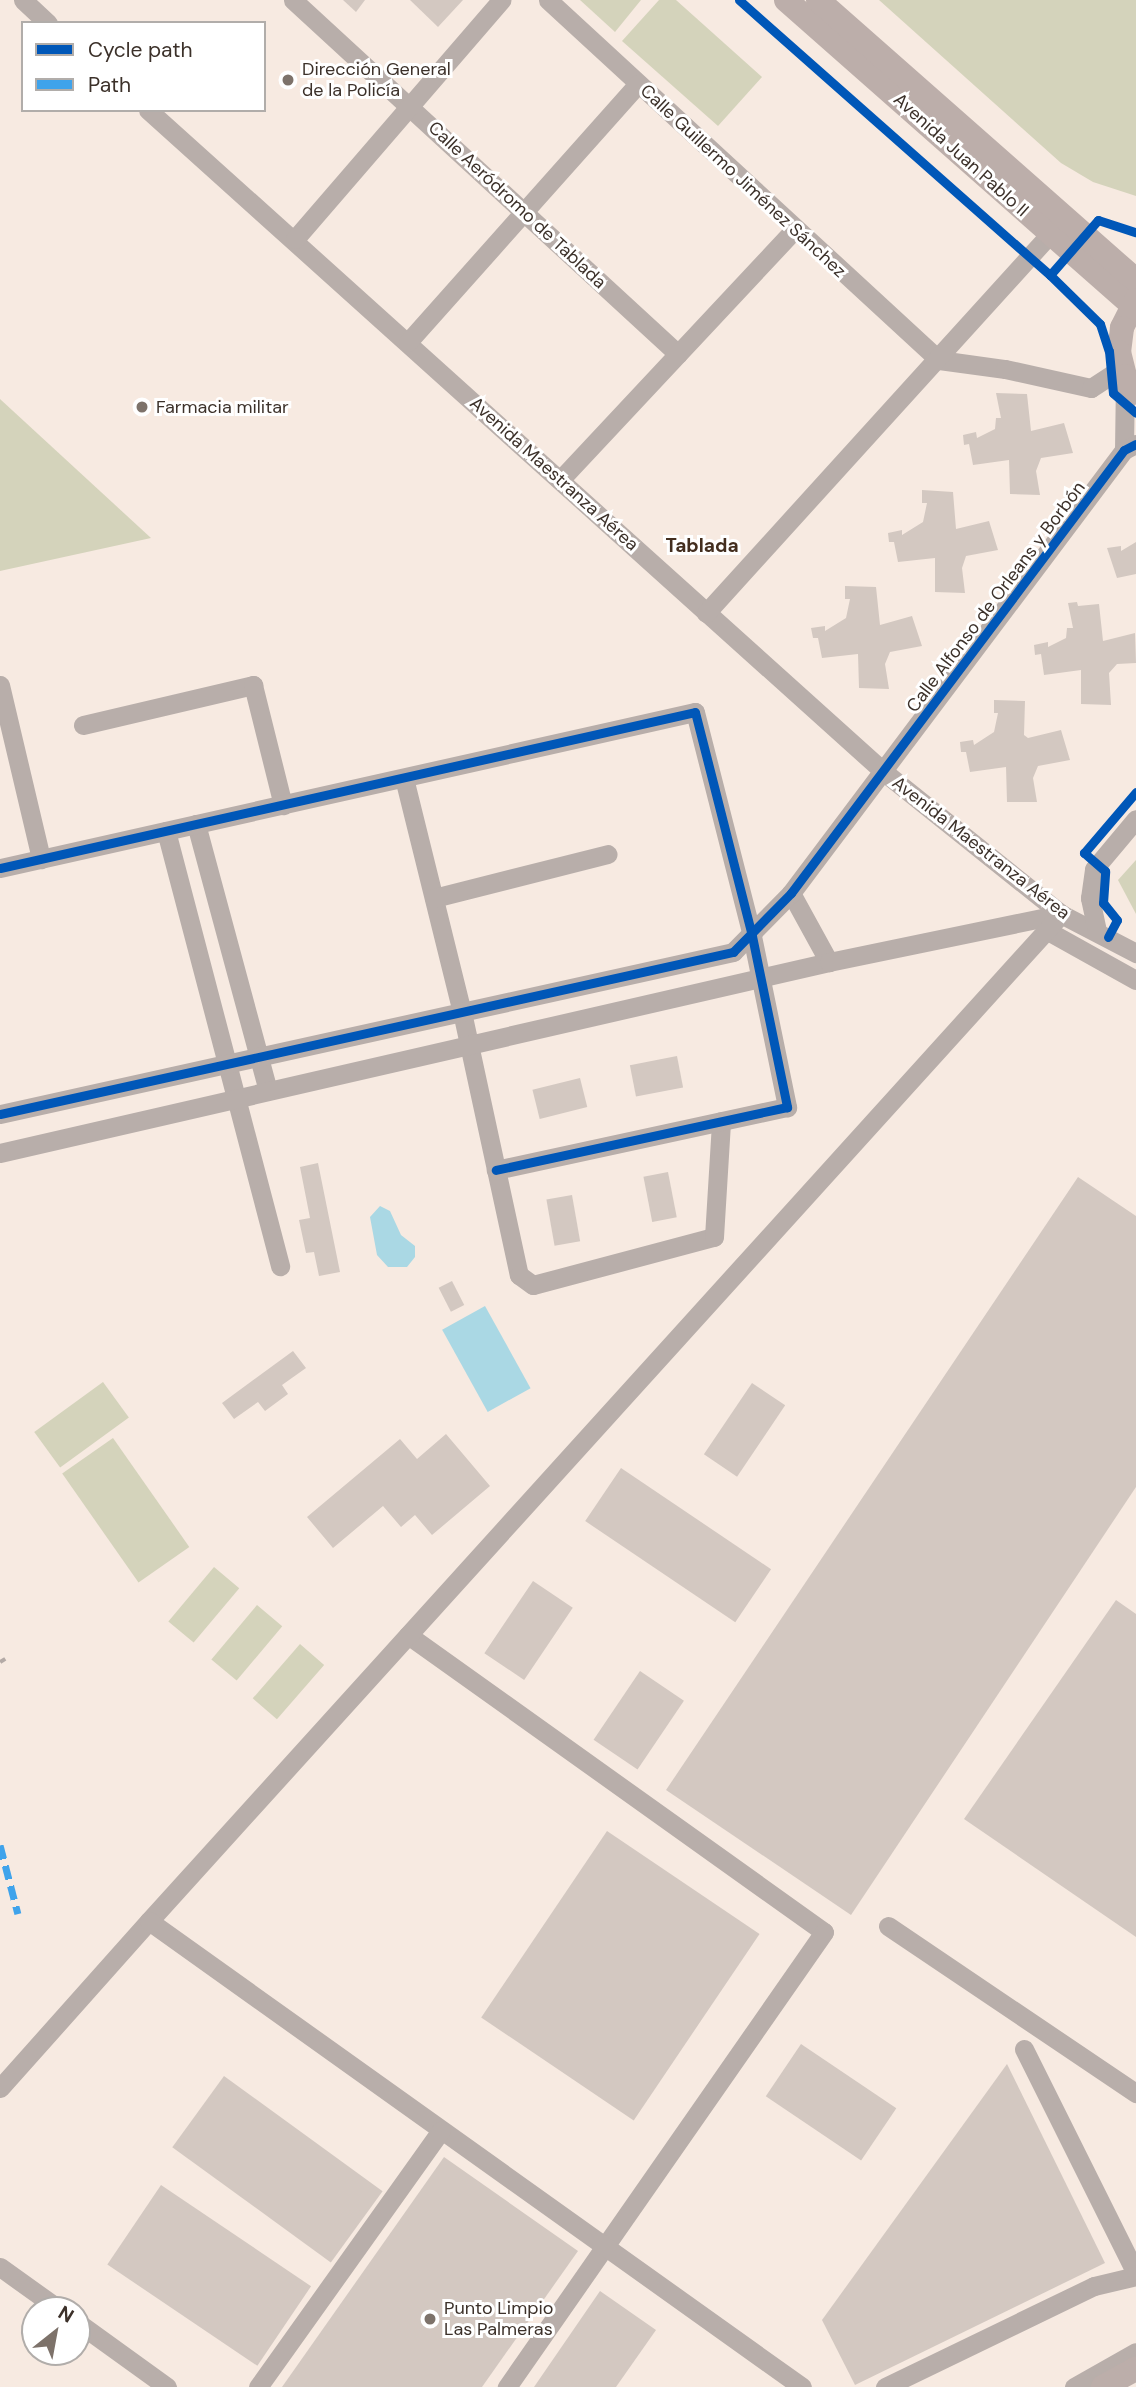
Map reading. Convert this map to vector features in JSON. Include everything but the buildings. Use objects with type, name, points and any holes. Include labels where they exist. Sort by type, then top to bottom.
[{"type":"main road","name":"Avenida Juan Pablo II","points":[[786,0],[1134,305]]},
{"type":"main road","name":"Avenida Juan Pablo II","points":[[818,0],[1136,281]]},
{"type":"main road","points":[[1128,379],[1122,328],[1134,305]]},
{"type":"main road","points":[[1103,2387],[1136,2369]]},
{"type":"street","name":"Calle Aeródromo de Tablada","points":[[293,0],[678,354]]},
{"type":"street","points":[[295,239],[500,0]]},
{"type":"street","name":"Calle Guillermo Jiménez Sánchez","points":[[548,0],[794,230],[939,360]]},
{"type":"street","points":[[408,342],[638,84]]},
{"type":"street","name":"Avenida Maestranza Aérea","points":[[150,112],[295,239],[884,772],[1061,914],[1136,953]]},
{"type":"street","points":[[560,480],[794,230]]},
{"type":"street","points":[[706,612],[939,360],[1050,234]]},
{"type":"street","points":[[939,360],[1005,369],[1091,388],[1128,379]]},
{"type":"street","name":"Calle Alfonso de Orleans y Borbón","points":[[0,1114],[733,952],[752,936],[791,893],[1130,447],[1128,379]]},
{"type":"street","points":[[0,685],[6,727],[41,859]]},
{"type":"street","points":[[83,725],[253,685],[283,805]]},
{"type":"street","points":[[0,868],[695,712],[752,936],[787,1107],[496,1170]]},
{"type":"street","points":[[404,778],[462,1012],[519,1275],[533,1285],[714,1237],[721,1121]]},
{"type":"street","points":[[1097,931],[1090,898],[1094,869],[1136,819]]},
{"type":"street","points":[[196,824],[268,1090]]},
{"type":"street","points":[[166,831],[239,1097],[281,1266]]},
{"type":"street","points":[[433,898],[608,854]]},
{"type":"street","points":[[791,893],[829,962]]},
{"type":"street","points":[[0,2088],[1061,914]]},
{"type":"street","points":[[0,1153],[829,962],[1061,914]]},
{"type":"street","points":[[1046,930],[1136,980]]},
{"type":"street","points":[[408,1635],[824,1932],[507,2387]]},
{"type":"street","points":[[149,1921],[802,2387]]},
{"type":"street","points":[[888,1926],[1136,2093]]},
{"type":"street","points":[[885,2387],[1094,2286],[1136,2275],[1024,2049]]},
{"type":"street","points":[[258,2387],[441,2130]]},
{"type":"street","points":[[0,2266],[41,2296]]},
{"type":"street","points":[[91,2332],[167,2387]]},
{"type":"street","points":[[1074,2387],[1136,2352]]},
{"type":"green space","points":[[580,0],[641,0],[615,32]]},
{"type":"green space","points":[[659,0],[676,0],[762,77],[718,126],[622,41]]},
{"type":"green space","points":[[879,0],[1136,0],[1136,196],[1093,182],[1061,163]]},
{"type":"green space","points":[[0,399],[151,538],[0,571]]},
{"type":"green space","points":[[1136,860],[1136,914],[1118,880]]},
{"type":"green space","points":[[103,1382],[129,1418],[60,1468],[34,1432]]},
{"type":"green space","points":[[113,1438],[189,1547],[138,1583],[62,1474]]},
{"type":"green space","points":[[214,1567],[239,1588],[194,1643],[168,1621]]},
{"type":"green space","points":[[257,1605],[282,1626],[237,1681],[211,1659]]},
{"type":"green space","points":[[300,1644],[324,1665],[277,1719],[253,1698]]},
{"type":"water","points":[[380,1206],[390,1211],[401,1235],[415,1246],[415,1257],[407,1267],[388,1267],[377,1255],[370,1217]]},
{"type":"water","points":[[485,1306],[531,1388],[488,1412],[442,1330]]},
{"type":"marked path","points":[[0,1845],[18,1914]]},
{"type":"cycle path","points":[[739,0],[1050,275],[1098,220],[1136,232]]},
{"type":"cycle path","points":[[1050,275],[1100,324],[1109,351],[1113,393],[1136,413]]},
{"type":"cycle path","points":[[0,1114],[733,952],[791,893],[1124,450],[1136,444]]},
{"type":"cycle path","points":[[0,868],[695,712],[752,936],[787,1107],[496,1170]]},
{"type":"cycle path","points":[[1108,937],[1117,920],[1103,903],[1105,871],[1084,853],[1136,792]]},
{"type":"place","name":"Dirección General de la Policía","points":[[288,80]]},
{"type":"place","name":"Farmacia militar","points":[[142,407]]},
{"type":"place","name":"Punto Limpio Las Palmeras","points":[[430,2319]]},
{"type":"district","name":"Tablada","points":[[702,546]]}]
